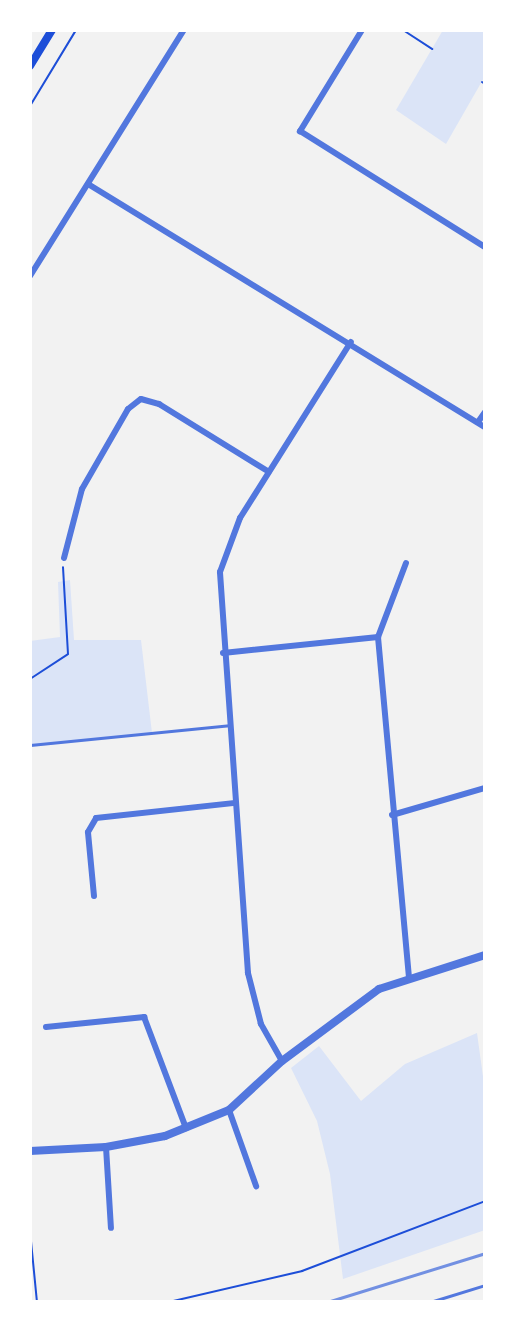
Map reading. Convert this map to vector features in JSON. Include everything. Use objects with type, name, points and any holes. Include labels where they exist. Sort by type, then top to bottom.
[{"type":"main road","points":[[30,66],[52,30]]},
{"type":"street","points":[[30,276],[184,30]]},
{"type":"street","points":[[362,30],[300,131],[485,247]]},
{"type":"street","points":[[88,184],[351,342],[485,427]]},
{"type":"street","points":[[282,1061],[261,1024],[248,973],[223,653],[222,561],[269,472],[351,342]]},
{"type":"street","points":[[64,558],[82,489],[128,409],[141,399],[159,404],[269,472]]},
{"type":"street","points":[[478,422],[485,412]]},
{"type":"street","points":[[406,563],[378,637],[392,815],[409,980]]},
{"type":"street","points":[[223,653],[378,637]]},
{"type":"street","points":[[392,815],[485,788]]},
{"type":"street","points":[[94,896],[92,821],[107,815],[235,803]]},
{"type":"street","points":[[30,1151],[106,1147],[186,1128],[229,1110],[282,1061],[379,989],[485,955]]},
{"type":"street","points":[[46,1027],[144,1017],[186,1128]]},
{"type":"street","points":[[229,1110],[256,1186]]},
{"type":"street","points":[[106,1147],[111,1228]]},
{"type":"lane","points":[[30,745],[229,725]]},
{"type":"lane","points":[[430,1302],[485,1285]]},
{"type":"path","points":[[30,106],[76,30]]},
{"type":"path","points":[[403,30],[432,49]]},
{"type":"path","points":[[30,679],[68,654],[64,558]]},
{"type":"path","points":[[169,1302],[302,1271],[485,1201]]},
{"type":"path","points":[[30,1231],[37,1302]]},
{"type":"shaded area","points":[[443,30],[485,30],[485,76],[446,144],[396,110]]},
{"type":"shaded area","points":[[70,580],[74,640],[141,640],[152,733],[30,747],[30,641],[60,637],[58,582]]},
{"type":"shaded area","points":[[477,1033],[485,1091],[485,1230],[343,1279],[330,1174],[317,1121],[291,1068],[319,1046],[361,1101],[405,1064]]},
{"type":"railway","points":[[327,1302],[485,1253]]}]
